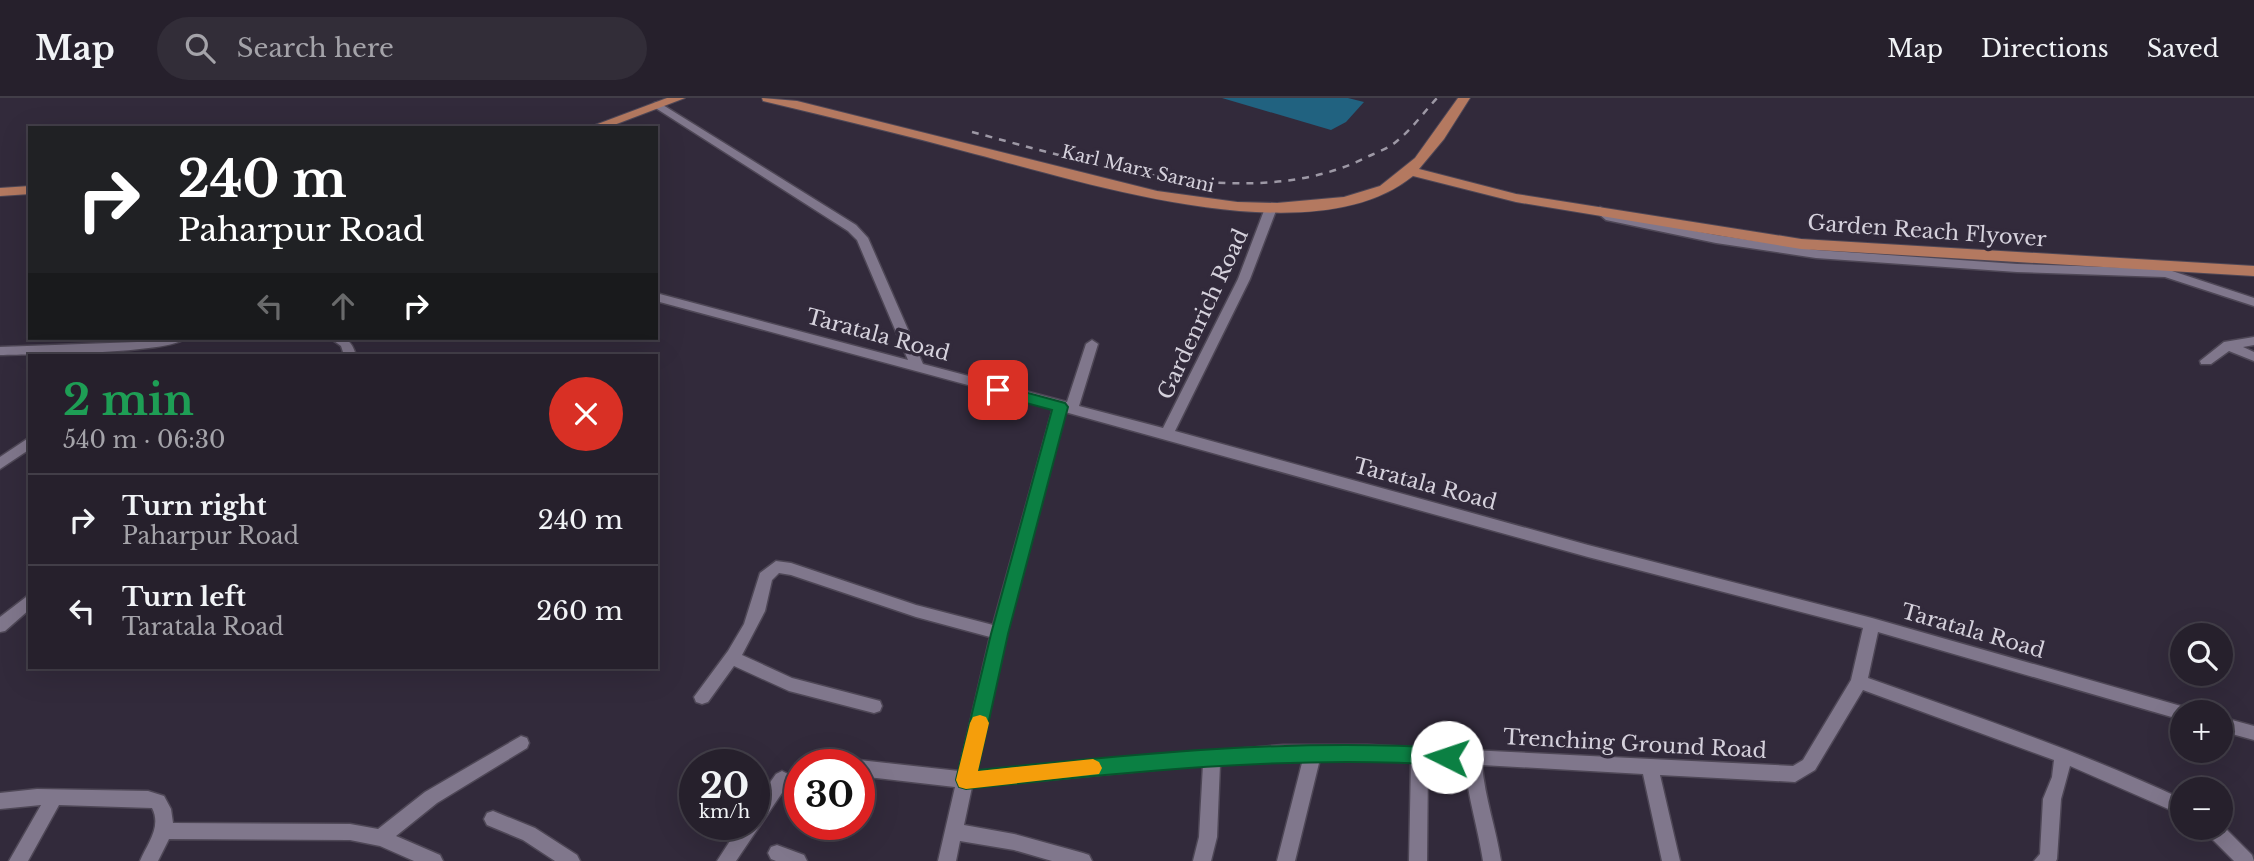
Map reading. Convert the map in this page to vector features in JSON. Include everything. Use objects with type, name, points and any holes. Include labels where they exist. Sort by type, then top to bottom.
[{"type":"main road","points":[[599,126],[679,98]]},
{"type":"main road","name":"Karl Marx Sarani","points":[[768,98],[1151,195],[1226,207],[1271,208],[1359,198],[1385,190],[1410,171],[1444,130],[1464,98]]},
{"type":"main road","points":[[615,126],[638,114]]},
{"type":"main road","name":"Garden Reach Flyover","points":[[1410,171],[1516,198],[1688,222],[1801,244],[2092,264],[2254,271]]},
{"type":"main road","points":[[0,192],[28,190]]},
{"type":"main road","name":"Garden Reach Flyover","points":[[1688,222],[1825,238],[2114,257],[2254,263]]},
{"type":"street","points":[[659,106],[852,228],[862,238],[918,368]]},
{"type":"street","name":"Gardenrich Road","points":[[1167,434],[1244,279],[1271,208]]},
{"type":"street","points":[[1601,208],[1610,218],[1716,239],[1816,254],[1985,266],[2176,274],[2221,293],[2254,302]]},
{"type":"street","name":"Taratala Road","points":[[658,298],[1167,434],[1588,551],[1872,624],[2170,710]]},
{"type":"street","points":[[4,354],[137,346],[169,340]]},
{"type":"street","points":[[339,340],[346,344],[350,354]]},
{"type":"street","points":[[2206,360],[2228,345],[2254,341]]},
{"type":"street","points":[[947,861],[999,634],[1065,408],[1092,344]]},
{"type":"street","points":[[2228,345],[2254,357]]},
{"type":"street","points":[[0,464],[28,443]]},
{"type":"street","points":[[702,697],[732,658],[762,602],[765,577],[769,571],[782,567],[916,611],[999,634]]},
{"type":"street","points":[[0,625],[28,602]]},
{"type":"street","name":"Trenching Ground Road","points":[[875,770],[966,780],[1212,757],[1313,752],[1795,774],[1809,765],[1859,682],[1872,624]]},
{"type":"street","points":[[732,658],[789,684],[874,706]]},
{"type":"street","points":[[1859,682],[2063,756],[2140,786],[2170,801]]},
{"type":"street","points":[[2233,727],[2254,733]]},
{"type":"street","points":[[381,838],[407,812],[429,797],[521,743]]},
{"type":"street","points":[[1286,861],[1313,752]]},
{"type":"street","points":[[1418,861],[1420,755]]},
{"type":"street","points":[[2043,861],[2048,859],[2052,799],[2060,778],[2063,756]]},
{"type":"street","points":[[1202,861],[1209,818],[1212,757]]},
{"type":"street","points":[[1473,759],[1478,803],[1488,835],[1492,861]]},
{"type":"street","points":[[1650,768],[1671,861]]},
{"type":"street","points":[[770,797],[782,779]]},
{"type":"street","points":[[18,861],[55,797]]},
{"type":"street","points":[[0,801],[55,797],[148,799],[158,802],[164,813],[164,831],[149,861]]},
{"type":"street","points":[[493,820],[529,834],[571,861]]},
{"type":"street","points":[[164,831],[350,832],[381,838],[434,861]]},
{"type":"street","points":[[954,832],[1014,842],[1083,861]]},
{"type":"street","points":[[726,861],[740,840]]},
{"type":"street","points":[[2225,840],[2246,861]]},
{"type":"street","points":[[777,853],[798,861]]},
{"type":"water","points":[[1222,98],[1348,98],[1364,102],[1346,122],[1331,130]]},
{"type":"railway","points":[[972,132],[1119,169],[1172,178],[1224,183],[1275,182],[1324,173],[1387,148],[1408,131],[1437,98]]},
{"type":"slow traffic","points":[[980,723],[966,780],[1093,768]]},
{"type":"route","points":[[998,390],[1060,407],[999,634],[966,780],[1067,772],[1117,764],[1283,752],[1368,752],[1447,757]]}]
